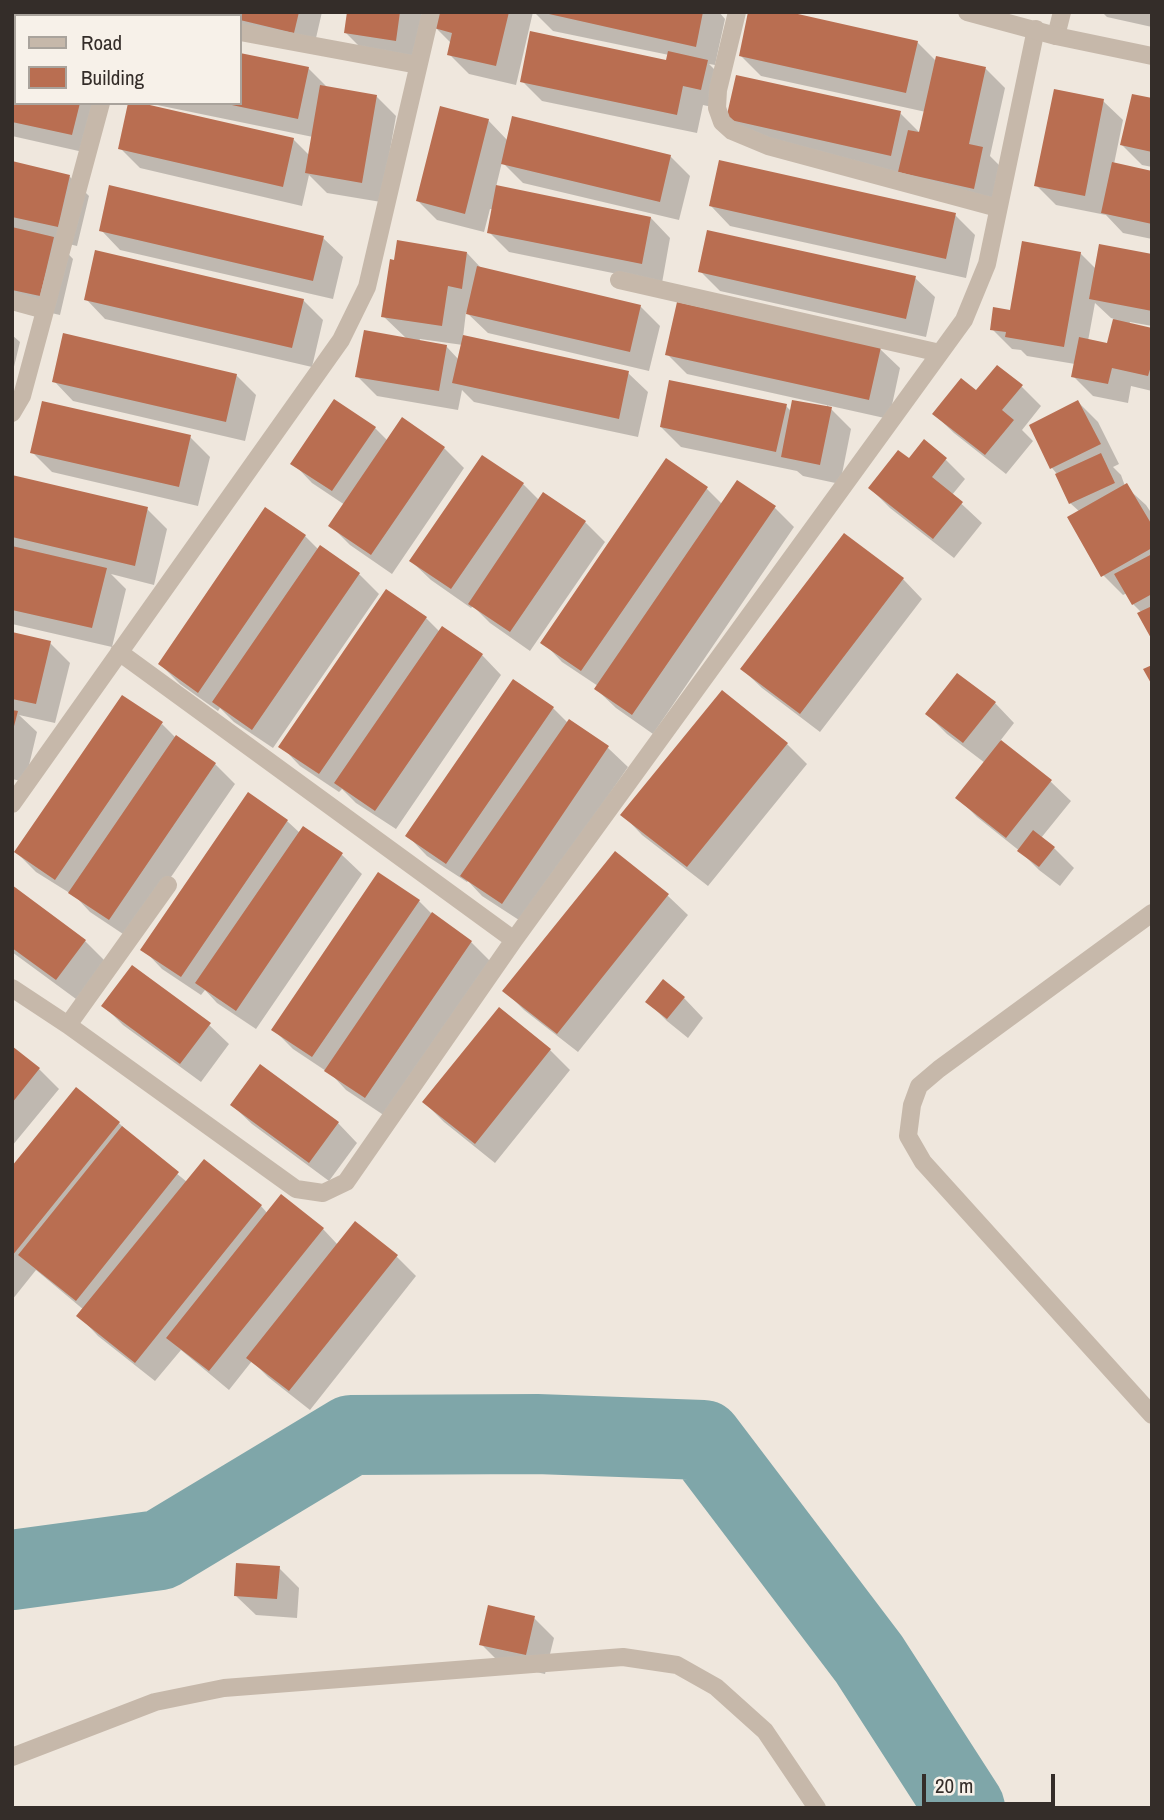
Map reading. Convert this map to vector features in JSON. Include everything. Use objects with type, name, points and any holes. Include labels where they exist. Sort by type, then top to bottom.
[{"type":"street","points":[[12,804],[341,340],[367,287],[431,12]]},
{"type":"street","points":[[737,12],[718,90],[717,108],[722,122],[732,131],[768,146],[998,208]]},
{"type":"street","points":[[967,12],[1056,36],[1152,56]]},
{"type":"street","points":[[1056,36],[1062,12]]},
{"type":"street","points":[[12,988],[68,1025],[296,1189],[323,1193],[346,1182],[513,940],[964,320],[987,264],[1036,29]]},
{"type":"street","points":[[242,32],[418,65]]},
{"type":"street","points":[[12,413],[22,396],[100,105]]},
{"type":"street","points":[[619,280],[940,353]]},
{"type":"street","points":[[12,301],[45,310]]},
{"type":"street","points":[[120,653],[513,940]]},
{"type":"street","points":[[68,1025],[168,885]]},
{"type":"street","points":[[1152,913],[919,1086],[912,1105],[908,1136],[923,1162],[1152,1415]]},
{"type":"street","points":[[12,1757],[155,1702],[224,1688],[623,1657],[677,1665],[716,1687],[765,1731],[817,1808]]},
{"type":"building","points":[[12,12],[70,14],[14,14],[12,50]]},
{"type":"building","points":[[210,12],[299,12],[294,33],[242,20],[242,14]]},
{"type":"building","points":[[347,12],[400,12],[396,41],[344,33]]},
{"type":"building","points":[[437,12],[509,12],[496,66],[447,55],[452,33],[434,28]]},
{"type":"building","points":[[540,12],[703,12],[696,47]]},
{"type":"building","points":[[748,12],[789,12],[918,41],[906,93],[739,56]]},
{"type":"building","points":[[530,31],[666,60],[668,51],[708,60],[701,90],[683,86],[677,115],[520,82]]},
{"type":"building","points":[[242,53],[309,67],[298,119],[232,105],[242,105]]},
{"type":"building","points":[[936,56],[986,67],[969,144],[983,147],[974,189],[898,172],[908,130],[919,132]]},
{"type":"building","points":[[12,66],[14,105],[80,105],[72,135],[12,122]]},
{"type":"building","points":[[736,75],[901,111],[891,156],[726,119]]},
{"type":"building","points":[[320,85],[377,95],[362,183],[305,173]]},
{"type":"building","points":[[1054,89],[1104,99],[1085,196],[1034,186]]},
{"type":"building","points":[[1132,94],[1152,98],[1152,152],[1120,145]]},
{"type":"building","points":[[128,105],[150,105],[294,138],[283,187],[118,149]]},
{"type":"building","points":[[440,106],[489,119],[465,214],[416,201]]},
{"type":"building","points":[[512,116],[671,155],[660,202],[501,164]]},
{"type":"building","points":[[719,160],[956,213],[946,259],[709,206]]},
{"type":"building","points":[[12,161],[70,175],[58,227],[12,217]]},
{"type":"building","points":[[1112,162],[1152,171],[1152,224],[1101,213]]},
{"type":"building","points":[[109,185],[324,236],[313,281],[99,231]]},
{"type":"building","points":[[496,185],[651,217],[642,264],[487,233]]},
{"type":"building","points":[[12,227],[54,237],[40,296],[12,290]]},
{"type":"building","points":[[707,230],[916,276],[906,319],[698,272]]},
{"type":"building","points":[[397,240],[467,252],[462,289],[448,286],[442,326],[381,317],[390,259],[394,260]]},
{"type":"building","points":[[1022,241],[1081,252],[1064,347],[1005,337],[1006,332],[990,330],[993,307],[1010,310]]},
{"type":"building","points":[[1099,244],[1152,254],[1152,311],[1089,299]]},
{"type":"building","points":[[95,250],[304,299],[292,348],[84,300]]},
{"type":"building","points":[[477,266],[641,305],[630,352],[466,314]]},
{"type":"building","points":[[677,302],[881,347],[869,400],[665,355]]},
{"type":"building","points":[[1113,319],[1152,328],[1152,363],[1148,376],[1112,368],[1108,384],[1071,377],[1079,337],[1107,343]]},
{"type":"building","points":[[364,330],[447,345],[439,391],[355,377]]},
{"type":"building","points":[[63,333],[237,374],[226,422],[52,382]]},
{"type":"building","points":[[463,335],[629,371],[619,419],[452,383]]},
{"type":"building","points":[[997,365],[1023,385],[1002,410],[1014,420],[985,455],[932,414],[961,378],[976,390]]},
{"type":"building","points":[[669,380],[787,404],[776,452],[660,427]]},
{"type":"building","points":[[334,399],[376,427],[332,491],[290,464]]},
{"type":"building","points":[[792,400],[832,407],[820,465],[781,457]]},
{"type":"building","points":[[1078,400],[1101,444],[1050,469],[1029,425]]},
{"type":"building","points":[[42,401],[191,435],[179,487],[30,453]]},
{"type":"building","points":[[402,417],[445,447],[371,555],[328,526]]},
{"type":"building","points":[[924,439],[947,458],[932,477],[963,502],[933,539],[868,488],[898,450],[909,458]]},
{"type":"building","points":[[1101,453],[1115,483],[1069,504],[1055,474]]},
{"type":"building","points":[[482,455],[524,483],[451,589],[409,561]]},
{"type":"building","points":[[666,458],[708,487],[581,671],[540,643]]},
{"type":"building","points":[[12,475],[148,507],[135,566],[12,537]]},
{"type":"building","points":[[737,480],[776,506],[632,715],[594,689]]},
{"type":"building","points":[[1127,483],[1152,525],[1152,548],[1101,577],[1067,517]]},
{"type":"building","points":[[543,492],[586,521],[510,632],[468,604]]},
{"type":"building","points":[[265,507],[306,535],[198,693],[158,664]]},
{"type":"building","points":[[844,533],[904,578],[800,714],[740,669]]},
{"type":"building","points":[[320,545],[360,573],[252,730],[212,702]]},
{"type":"building","points":[[12,546],[107,568],[92,628],[12,610]]},
{"type":"building","points":[[1152,554],[1152,594],[1132,605],[1114,574]]},
{"type":"building","points":[[386,589],[427,617],[319,774],[278,747]]},
{"type":"building","points":[[1152,606],[1152,640],[1137,613]]},
{"type":"building","points":[[442,626],[483,654],[375,811],[334,783]]},
{"type":"building","points":[[12,632],[51,641],[36,704],[12,699]]},
{"type":"building","points":[[1152,665],[1152,685],[1143,669]]},
{"type":"building","points":[[957,673],[996,702],[963,743],[925,714]]},
{"type":"building","points":[[513,679],[554,707],[446,864],[405,836]]},
{"type":"building","points":[[722,690],[788,743],[687,867],[620,815]]},
{"type":"building","points":[[122,695],[163,722],[55,880],[14,852]]},
{"type":"building","points":[[12,710],[18,711],[13,730],[12,730]]},
{"type":"building","points":[[569,719],[609,746],[502,904],[460,876]]},
{"type":"building","points":[[176,735],[216,763],[109,920],[68,893]]},
{"type":"building","points":[[1001,740],[1052,780],[1006,838],[955,798]]},
{"type":"building","points":[[248,792],[288,820],[181,977],[140,950]]},
{"type":"building","points":[[303,826],[343,853],[236,1011],[195,983]]},
{"type":"building","points":[[1033,830],[1055,847],[1039,867],[1017,851]]},
{"type":"building","points":[[615,851],[669,894],[557,1034],[502,991]]},
{"type":"building","points":[[378,872],[420,900],[312,1057],[271,1030]]},
{"type":"building","points":[[12,885],[86,940],[56,980],[12,948]]},
{"type":"building","points":[[432,912],[472,941],[365,1098],[324,1071]]},
{"type":"building","points":[[132,965],[211,1023],[180,1064],[101,1006]]},
{"type":"building","points":[[663,979],[685,997],[667,1019],[645,1002]]},
{"type":"building","points":[[499,1007],[551,1049],[475,1144],[422,1102]]},
{"type":"building","points":[[12,1046],[40,1068],[12,1103]]},
{"type":"building","points":[[260,1064],[339,1122],[309,1163],[230,1105]]},
{"type":"building","points":[[76,1087],[120,1122],[12,1256],[12,1166]]},
{"type":"building","points":[[122,1126],[179,1172],[76,1301],[18,1255]]},
{"type":"building","points":[[204,1159],[262,1205],[135,1363],[76,1316]]},
{"type":"building","points":[[281,1194],[324,1228],[209,1371],[166,1338]]},
{"type":"building","points":[[355,1221],[398,1255],[289,1391],[246,1358]]},
{"type":"building","points":[[236,1563],[280,1566],[277,1599],[234,1596]]},
{"type":"building","points":[[488,1605],[535,1616],[526,1655],[479,1645]]},
{"type":"waterway","points":[[12,1570],[160,1550],[351,1435],[537,1434],[703,1440],[869,1659],[965,1808]]}]
